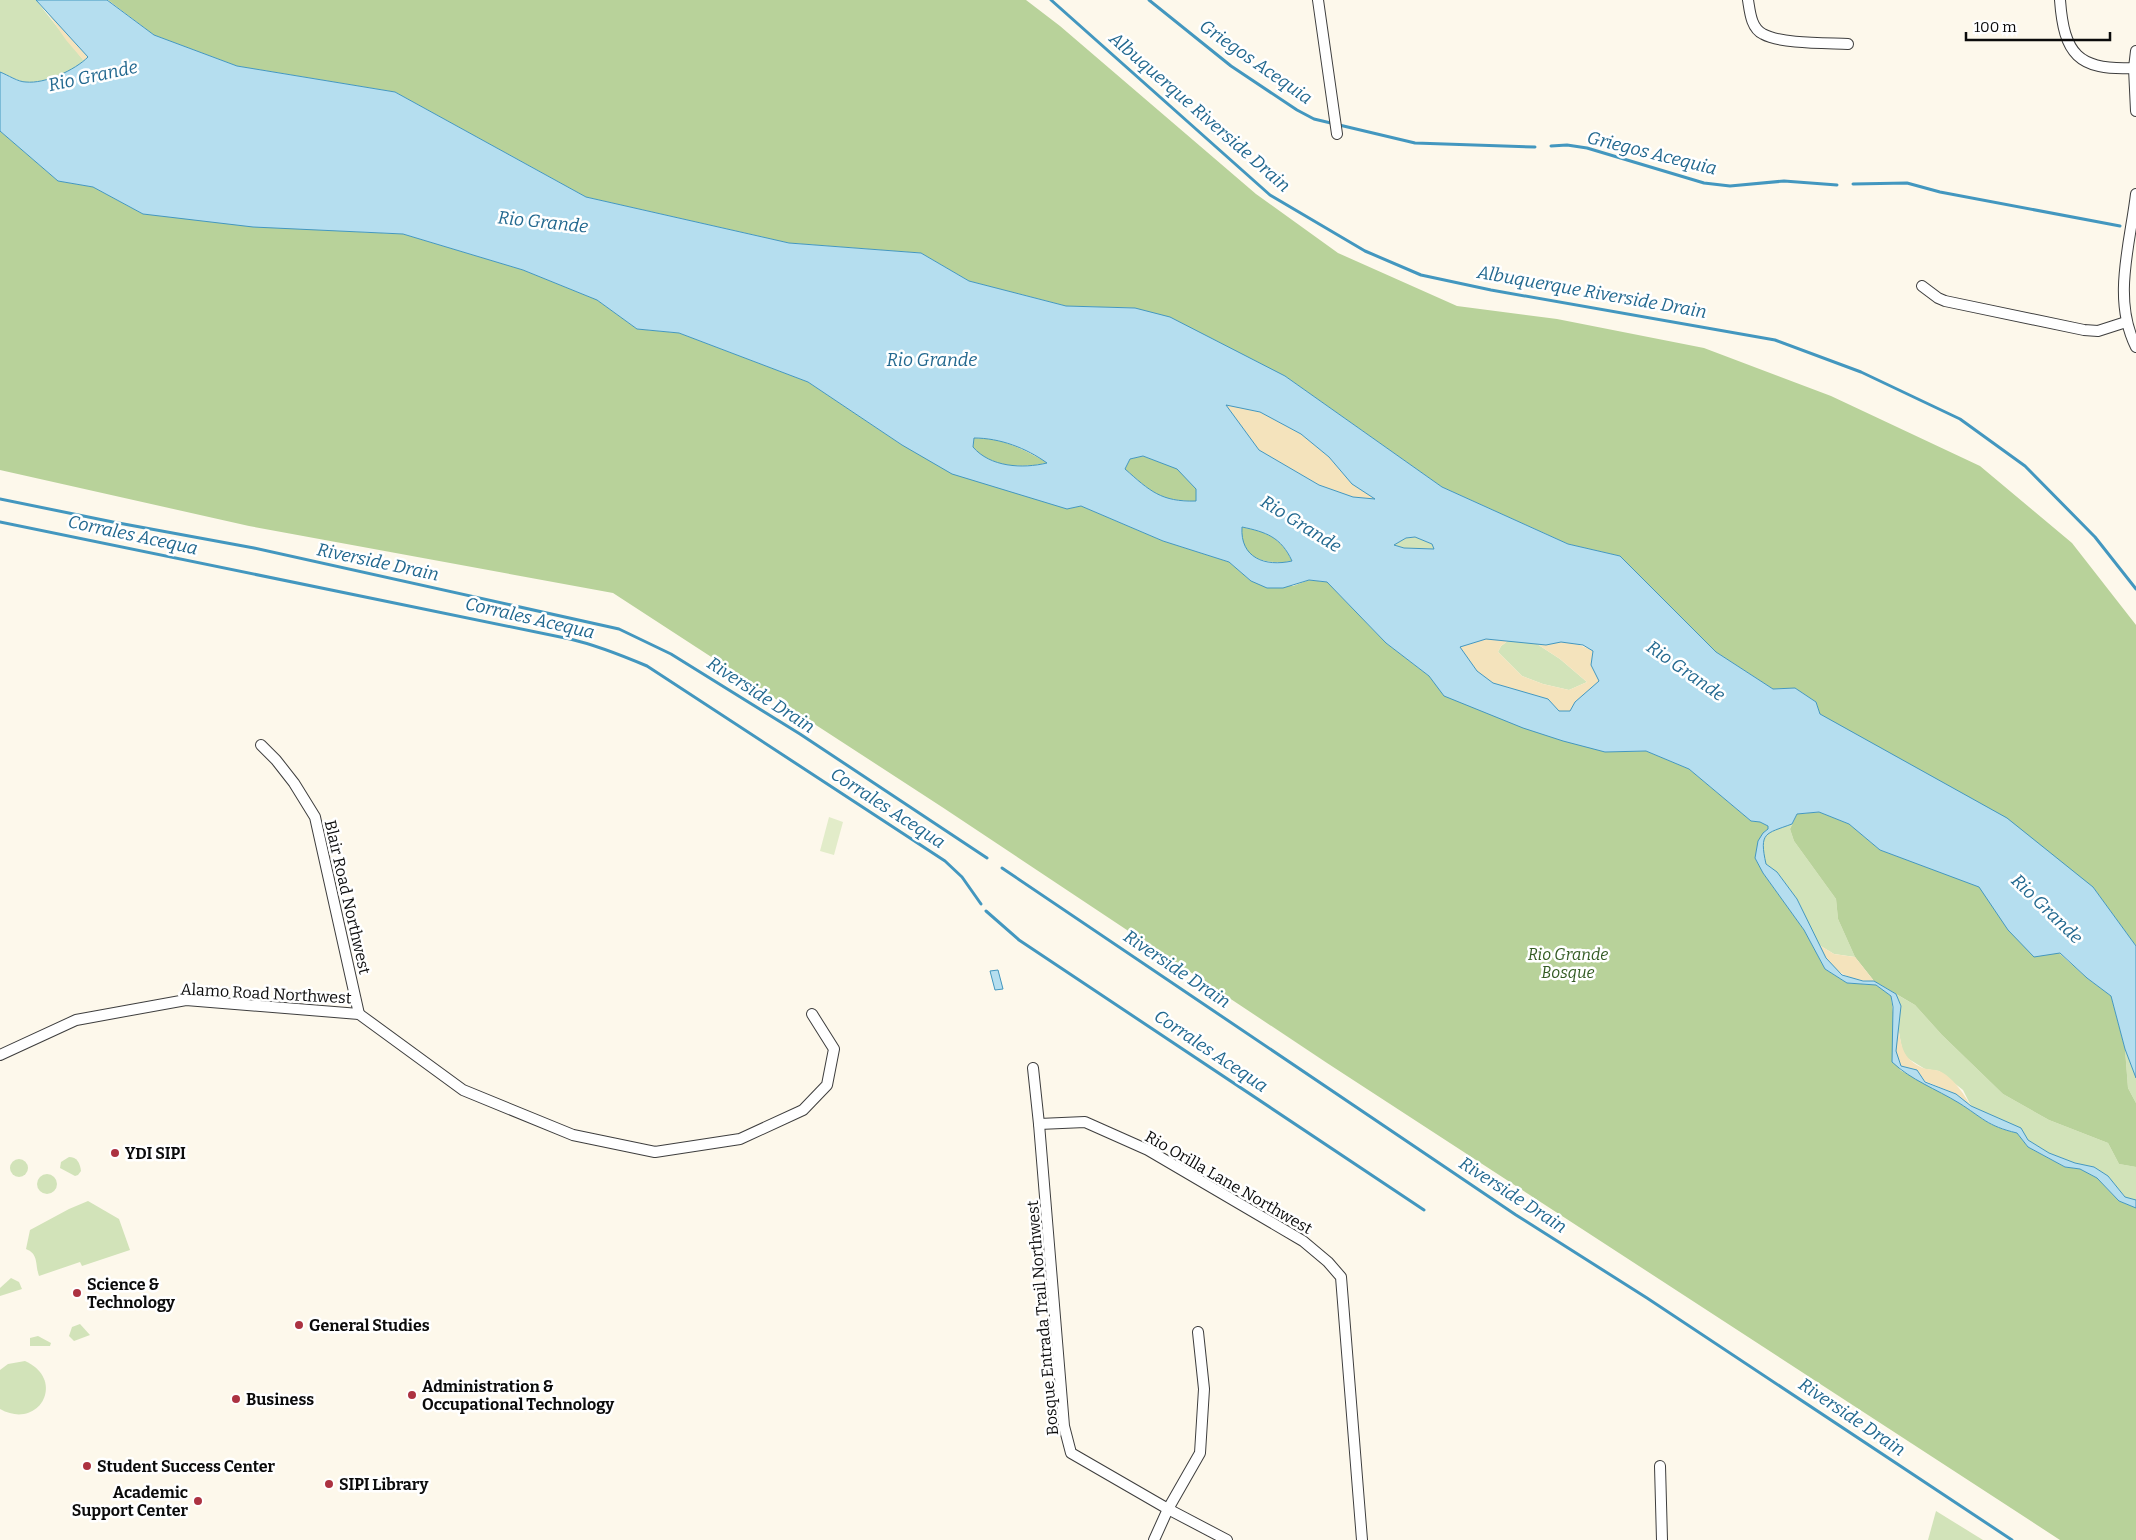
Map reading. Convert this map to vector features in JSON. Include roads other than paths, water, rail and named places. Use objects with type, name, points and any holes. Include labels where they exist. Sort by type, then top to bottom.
[{"type":"street","points":[[1318,0],[1337,132]]},
{"type":"street","points":[[1748,0],[1751,19],[1762,34],[1784,40],[1848,44]]},
{"type":"street","points":[[2060,0],[2063,31],[2072,50],[2082,59],[2105,69],[2134,68]]},
{"type":"street","points":[[2136,51],[2134,68],[2136,111]]},
{"type":"street","points":[[2136,194],[2123,284],[2126,322],[2136,347]]},
{"type":"street","points":[[1922,286],[1945,301],[2073,329],[2098,331],[2126,322]]},
{"type":"street","name":"Blair Road Northwest","points":[[261,745],[294,783],[315,817],[359,1014]]},
{"type":"street","name":"Alamo Road Northwest","points":[[0,1055],[76,1020],[186,1000],[359,1014],[463,1090],[573,1135],[655,1152],[740,1139],[803,1110],[827,1085],[834,1049],[812,1014]]},
{"type":"street","name":"Bosque Entrada Trail Northwest","points":[[1033,1068],[1064,1426],[1071,1453],[1168,1509],[1227,1540]]},
{"type":"street","name":"Rio Orilla Lane Northwest","points":[[1039,1124],[1085,1122],[1148,1150],[1303,1241],[1328,1262],[1341,1277],[1362,1540]]},
{"type":"street","points":[[1154,1540],[1168,1509],[1200,1453],[1204,1389],[1198,1332]]},
{"type":"street","points":[[1660,1466],[1662,1540]]},
{"type":"water","name":"Rio Grande","points":[[36,0],[107,0],[154,35],[237,66],[395,92],[586,197],[789,243],[921,253],[969,281],[1066,306],[1135,308],[1170,317],[1285,376],[1442,487],[1568,544],[1620,556],[1716,652],[1773,689],[1795,688],[1816,702],[1820,714],[2007,818],[2093,887],[2136,946],[2136,1078],[2125,1049],[2111,996],[2087,978],[2060,953],[2034,957],[2008,930],[1979,887],[1880,850],[1849,824],[1819,812],[1797,814],[1792,824],[1766,836],[1763,846],[1766,864],[1777,872],[1797,899],[1826,958],[1842,975],[1863,981],[1874,981],[1896,994],[1901,1006],[1896,1051],[1901,1066],[1917,1070],[1925,1082],[1956,1094],[1971,1106],[2021,1128],[2028,1140],[2049,1153],[2075,1163],[2094,1167],[2108,1176],[2125,1197],[2136,1200],[2136,1208],[2119,1201],[2097,1178],[2080,1169],[2065,1167],[2028,1147],[2017,1133],[1986,1121],[1959,1103],[1907,1074],[1892,1062],[1893,1007],[1891,996],[1876,985],[1847,983],[1825,969],[1804,930],[1763,873],[1755,858],[1758,841],[1768,829],[1768,826],[1760,822],[1751,821],[1689,769],[1646,751],[1605,752],[1563,741],[1523,728],[1444,696],[1429,676],[1386,643],[1327,582],[1309,580],[1283,588],[1267,588],[1251,581],[1229,562],[1163,541],[1081,506],[1067,509],[952,474],[902,445],[808,382],[679,333],[637,329],[597,300],[523,270],[403,234],[253,227],[143,214],[93,187],[58,181],[0,131],[0,72],[23,82],[42,81],[76,67],[88,57]],"holes":[[[1226,405],[1260,412],[1301,434],[1329,457],[1352,484],[1375,499],[1353,497],[1319,485],[1259,450]],[[974,438],[1003,442],[1022,448],[1047,463],[1027,466],[1007,465],[988,459],[973,447]],[[1143,456],[1177,469],[1196,489],[1196,501],[1174,500],[1157,494],[1125,469],[1130,459]],[[1242,527],[1258,531],[1278,541],[1292,561],[1282,563],[1264,561],[1256,558],[1245,546],[1242,538]],[[1415,537],[1432,544],[1434,549],[1404,548],[1394,545],[1406,538]],[[1486,639],[1546,645],[1561,642],[1583,645],[1593,651],[1591,665],[1599,681],[1575,702],[1570,711],[1559,711],[1548,699],[1493,683],[1477,671],[1460,647]]]},
{"type":"water","points":[[998,970],[1003,989],[995,990],[990,971]]},
{"type":"waterway","name":"Albuquerque Riverside Drain","points":[[1051,0],[1270,195],[1365,251],[1421,275],[1491,290],[1775,340],[1861,372],[1960,419],[2025,466],[2095,537],[2136,589]]},
{"type":"waterway","name":"Griegos Acequia","points":[[1149,0],[1231,66],[1297,110],[1314,119],[1415,143],[1535,147]]},
{"type":"waterway","name":"Griegos Acequia","points":[[1551,146],[1567,145],[1587,148],[1704,183],[1730,186],[1784,181],[1837,185]]},
{"type":"waterway","name":"Griegos Acequia","points":[[1853,184],[1907,183],[1940,192],[2120,226]]},
{"type":"waterway","name":"Riverside Drain","points":[[0,499],[254,548],[619,629],[671,654],[800,734],[987,858]]},
{"type":"waterway","name":"Corrales Acequa","points":[[0,522],[570,639],[618,654],[647,666],[945,861],[962,877],[981,904]]},
{"type":"waterway","name":"Riverside Drain","points":[[1002,868],[1516,1215],[1647,1298],[2012,1540]]},
{"type":"waterway","name":"Corrales Acequa","points":[[986,911],[1019,940],[1424,1210]]},
{"type":"place","name":"YDI SIPI","points":[[115,1153]]},
{"type":"place","name":"Science & Technology","points":[[77,1293]]},
{"type":"place","name":"General Studies","points":[[299,1325]]},
{"type":"place","name":"Administration & Occupational Technology","points":[[412,1395]]},
{"type":"place","name":"Business","points":[[236,1399]]},
{"type":"place","name":"Student Success Center","points":[[87,1466]]},
{"type":"place","name":"SIPI Library","points":[[329,1484]]},
{"type":"place","name":"Academic Support Center","points":[[198,1501]]},
{"type":"park label","name":"Rio Grande Bosque","points":[[1568,963]]}]
